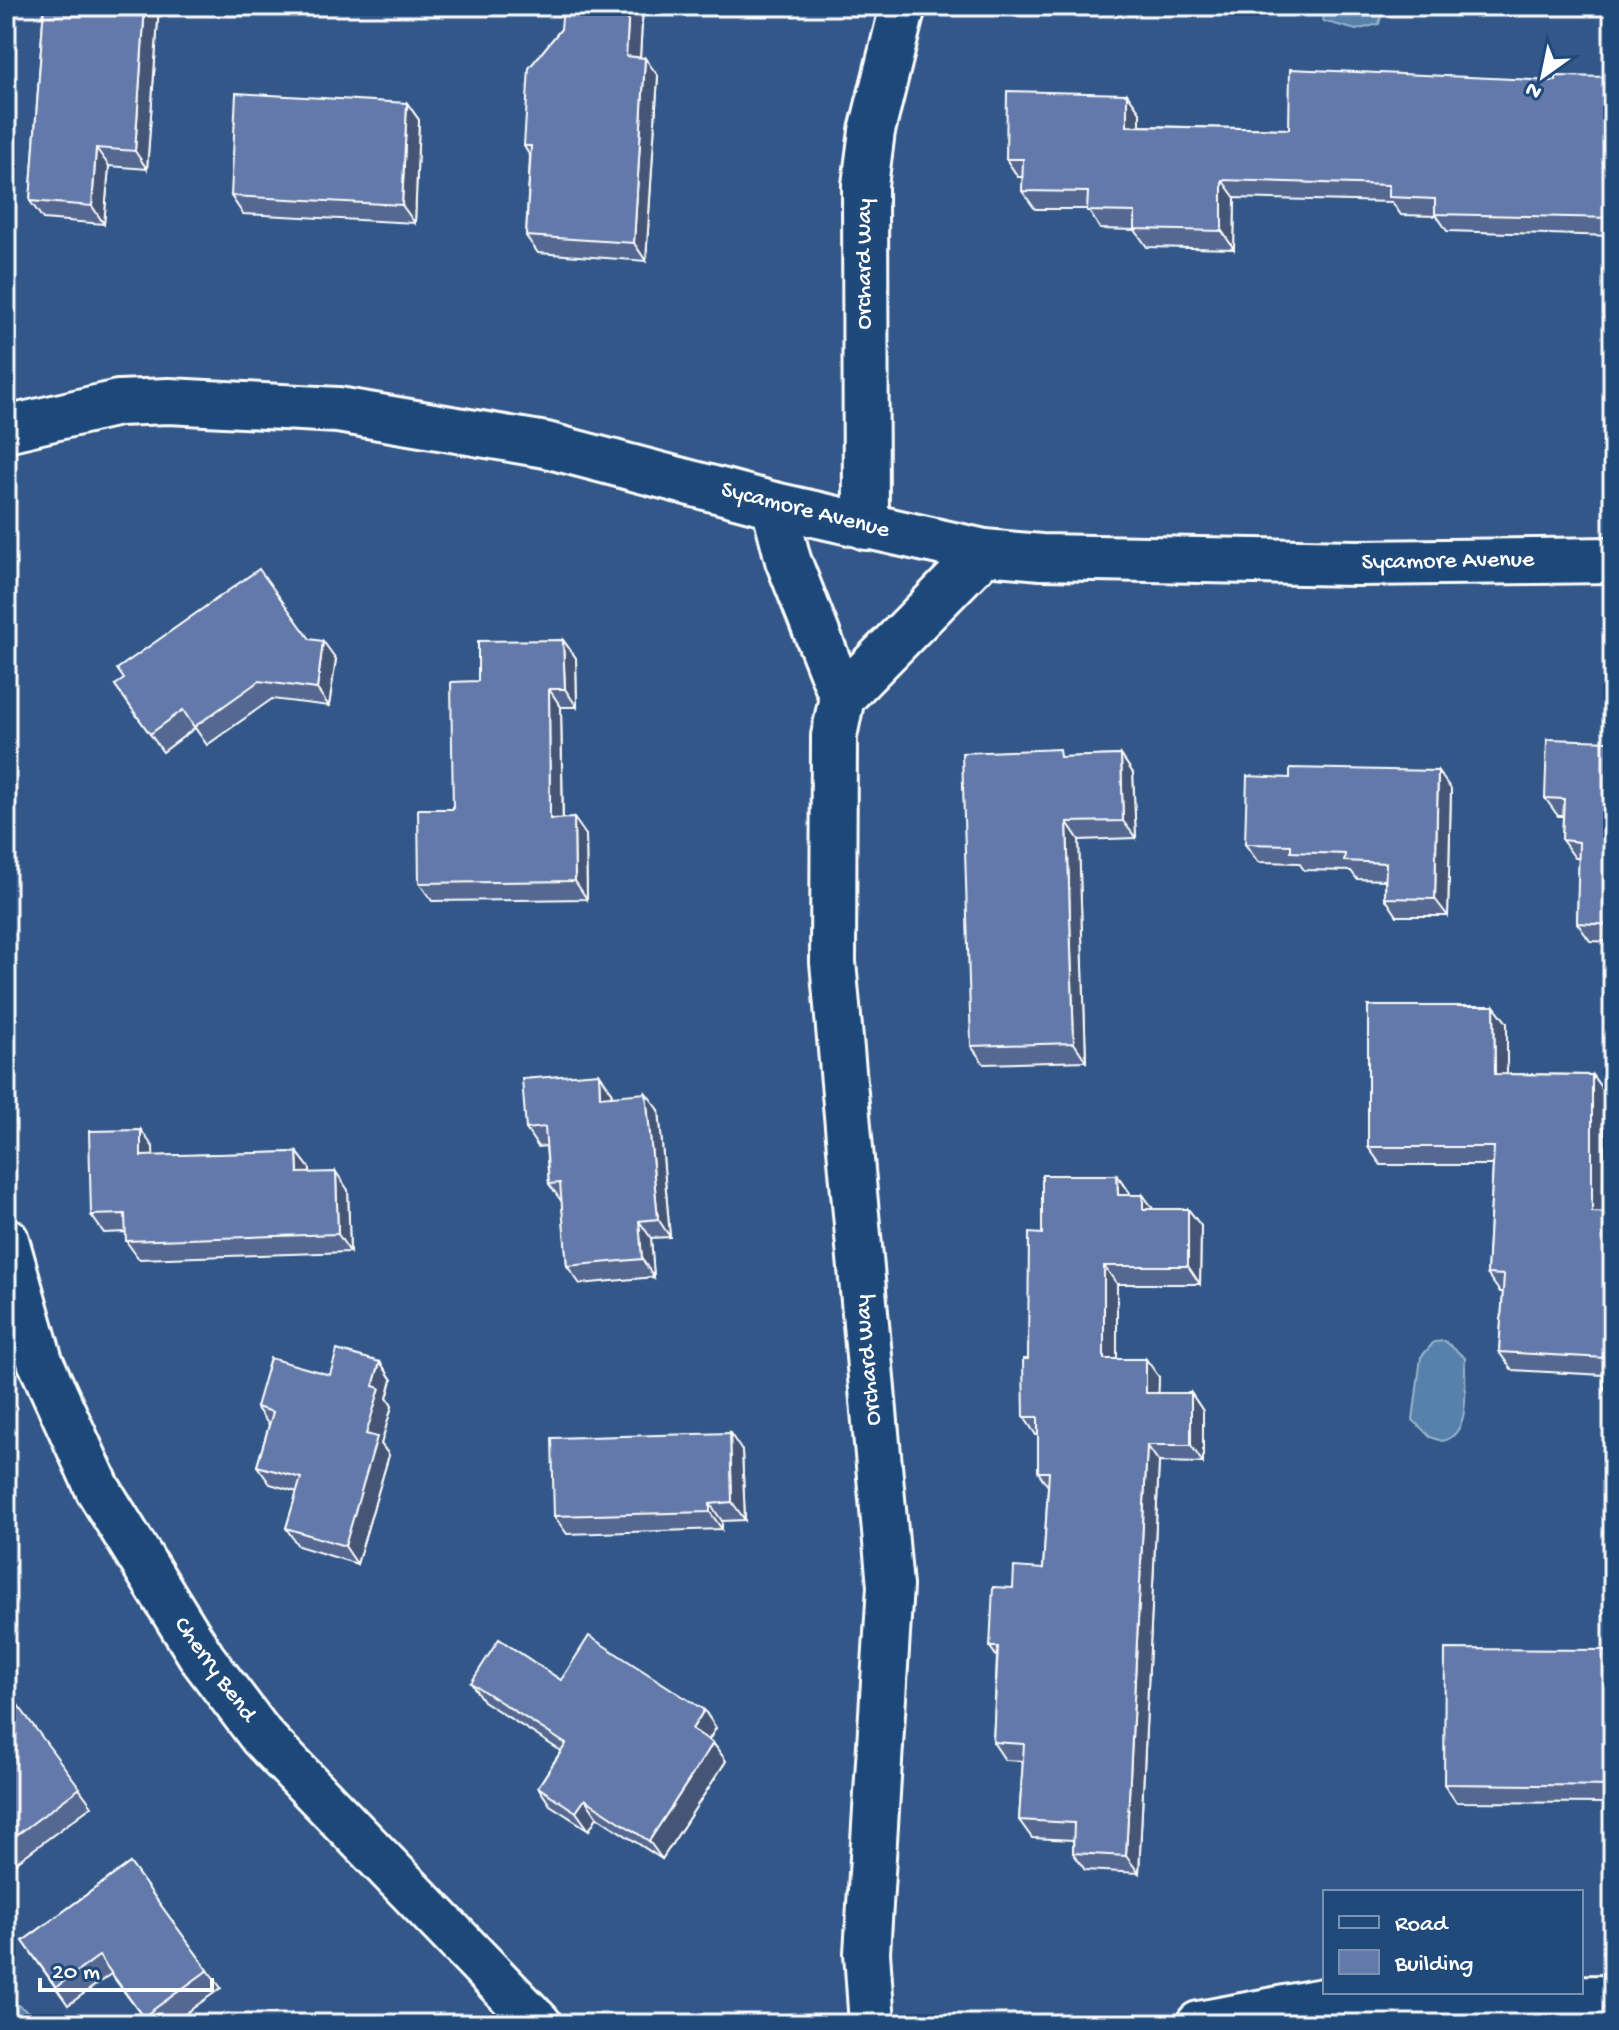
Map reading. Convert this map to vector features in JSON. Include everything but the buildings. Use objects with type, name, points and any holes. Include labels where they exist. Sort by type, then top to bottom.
[{"type":"street","name":"Orchard Way","points":[[866,527],[865,185],[872,131],[903,6]]},
{"type":"street","name":"Sycamore Avenue","points":[[6,429],[118,403],[169,401],[338,410],[546,445],[774,505],[984,552],[1041,557],[1357,563],[1613,560]]},
{"type":"street","points":[[774,505],[788,560],[842,697],[984,552]]},
{"type":"street","name":"Orchard Way","points":[[842,697],[834,736],[833,962],[890,1586],[867,1953],[872,2024]]},
{"type":"street","name":"Cherry Bend","points":[[6,1240],[40,1361],[98,1489],[203,1659],[262,1737],[539,2024]]},
{"type":"street","points":[[1199,2024],[1323,2001],[1613,1998]]},
{"type":"water","points":[[1323,6],[1384,6],[1379,24],[1356,30],[1323,21]]},
{"type":"water","points":[[1445,1341],[1465,1358],[1465,1406],[1459,1429],[1452,1437],[1442,1441],[1430,1437],[1413,1420],[1421,1357],[1434,1342]]},
{"type":"water","points":[[6,1997],[34,2016],[37,2024],[6,2024]]}]
